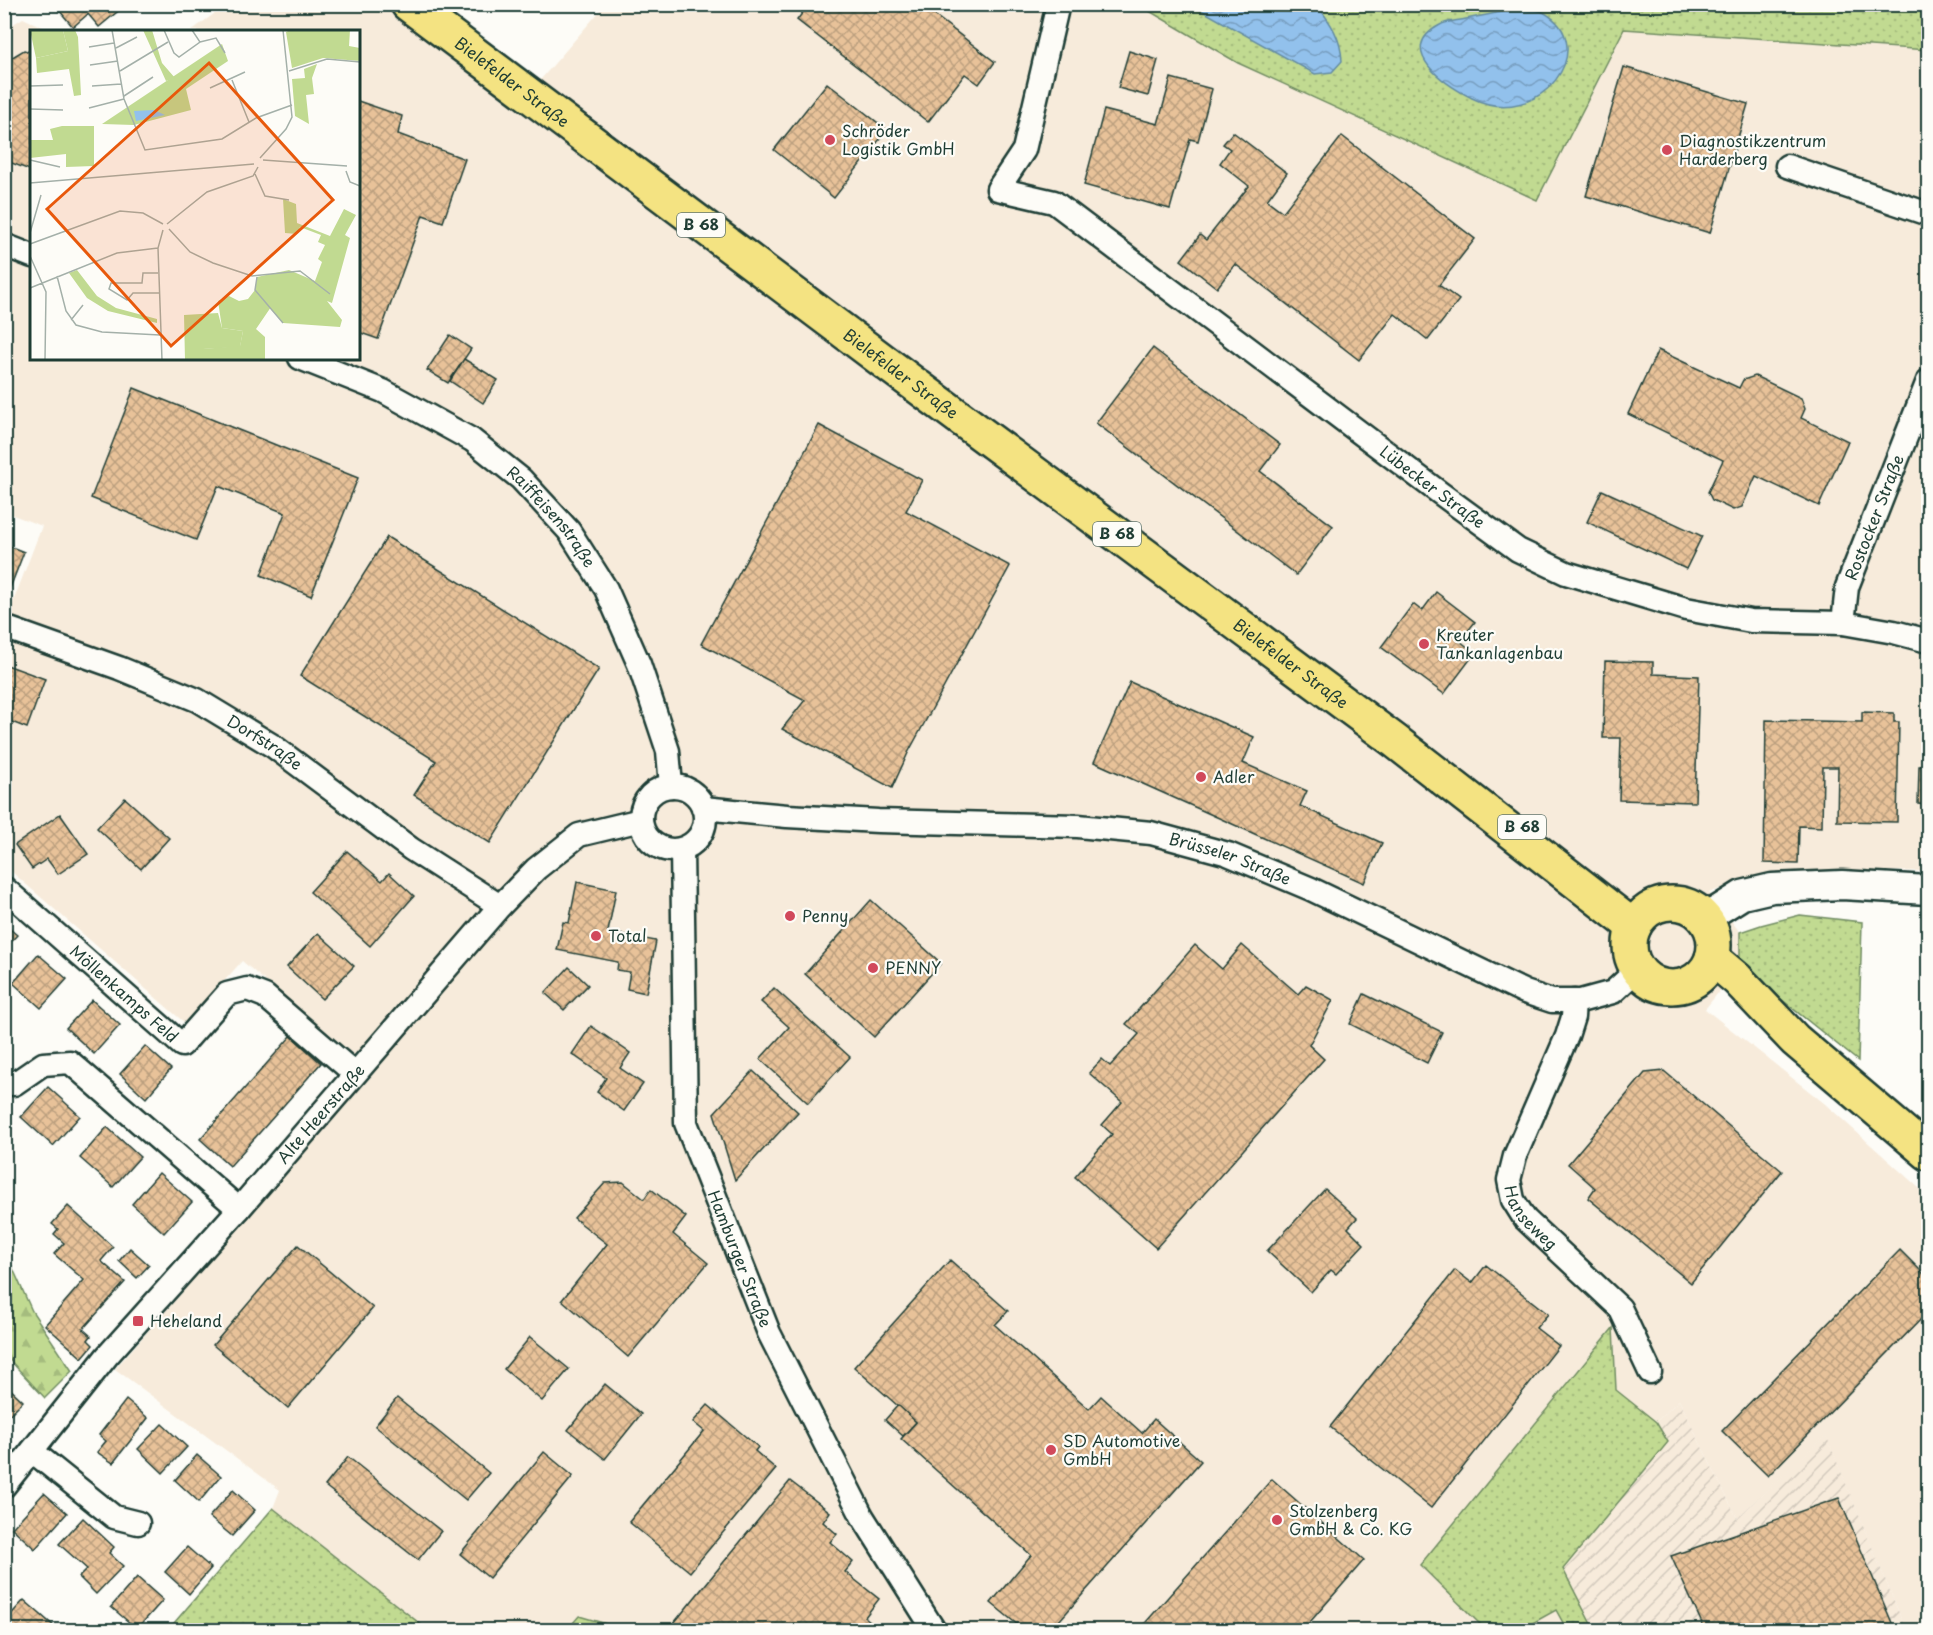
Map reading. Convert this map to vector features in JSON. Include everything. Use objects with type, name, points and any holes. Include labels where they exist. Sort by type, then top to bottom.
[{"type":"main road","name":"Bielefelder Straße","points":[[408,4],[1395,741],[1625,896],[1642,918]]},
{"type":"main road","points":[[1673,903],[1696,911],[1704,919],[1711,931],[1713,945],[1704,969],[1684,985],[1671,987],[1658,985],[1647,979],[1638,969],[1630,949],[1642,918],[1661,905],[1673,903]]},
{"type":"main road","points":[[1704,969],[1796,1040],[1929,1153]]},
{"type":"street","name":"Lübecker Straße","points":[[1058,4],[1024,150],[998,189],[1054,202],[1518,550],[1566,573],[1686,609],[1751,621],[1843,623],[1929,641]]},
{"type":"street","points":[[1787,166],[1929,214]]},
{"type":"street","points":[[4,245],[30,255]]},
{"type":"street","name":"Raiffeisenstraße","points":[[305,360],[383,391],[472,440],[521,479],[569,531],[606,589],[639,664],[668,751],[671,786]]},
{"type":"street","name":"Rostocker Straße","points":[[1843,623],[1847,587],[1929,381]]},
{"type":"street","name":"Dorfstraße","points":[[4,627],[118,668],[197,700],[273,746],[411,849],[500,906]]},
{"type":"street","points":[[671,786],[681,787],[691,792],[698,799],[703,817],[699,836],[692,844],[673,850],[655,844],[648,838],[641,820],[646,801],[661,788],[671,786]]},
{"type":"street","name":"Brüsseler Straße","points":[[703,817],[787,816],[878,821],[1078,826],[1151,833],[1228,854],[1311,889],[1529,994],[1552,1001],[1574,1001],[1614,992],[1638,969]]},
{"type":"street","name":"Alte Heerstraße","points":[[4,1486],[107,1356],[238,1209],[500,906],[536,869],[579,835],[641,820]]},
{"type":"street","name":"Hamburger Straße","points":[[682,849],[686,1123],[770,1333],[862,1516],[934,1630]]},
{"type":"street","points":[[1704,919],[1742,895],[1772,888],[1842,885],[1929,890]]},
{"type":"street","name":"Möllenkamps Feld","points":[[4,888],[182,1045],[227,994],[248,989],[265,996],[354,1073]]},
{"type":"street","name":"Hanseweg","points":[[1574,1001],[1573,1017],[1567,1036],[1515,1156],[1509,1179],[1513,1200],[1525,1219],[1620,1308],[1650,1372]]},
{"type":"street","points":[[4,1083],[14,1084],[43,1064],[70,1062],[238,1209]]},
{"type":"street","points":[[32,1450],[114,1517],[138,1522]]},
{"type":"shaded area","points":[[226,5],[410,5],[529,93],[605,5],[1139,5],[1238,63],[1537,200],[1623,29],[1928,50],[1928,871],[1800,872],[1737,882],[1709,893],[1740,932],[1740,966],[1705,1009],[1824,1103],[1928,1196],[1928,1630],[1906,1630],[1826,1436],[1737,1518],[1679,1400],[1656,1422],[1616,1390],[1612,1329],[1421,1565],[1486,1630],[627,1630],[579,1616],[567,1630],[428,1630],[273,1508],[280,1490],[115,1369],[373,1074],[242,961],[186,1024],[5,866],[5,623],[42,526],[5,512],[4,30],[23,18],[49,30],[30,30],[30,360],[360,360],[360,30],[192,30]]},
{"type":"shaded area","points":[[1679,1400],[1737,1518],[1826,1435],[1906,1630],[1594,1630],[1562,1569],[1668,1442],[1656,1422]]},
{"type":"shaded area","points":[[1556,1610],[1567,1630],[1520,1630]]},
{"type":"green space","points":[[1139,5],[1928,5],[1928,50],[1624,29],[1537,200],[1238,63]]},
{"type":"green space","points":[[1800,915],[1862,922],[1858,1061],[1740,966],[1740,932]]},
{"type":"green space","points":[[5,1251],[32,1311],[72,1371],[45,1398],[5,1355]]},
{"type":"green space","points":[[1613,1328],[1616,1390],[1656,1422],[1668,1442],[1563,1569],[1594,1630],[1567,1630],[1556,1610],[1520,1630],[1486,1630],[1420,1565]]},
{"type":"green space","points":[[273,1508],[428,1630],[168,1630]]},
{"type":"green space","points":[[579,1616],[627,1630],[567,1630]]},
{"type":"water","points":[[1192,5],[1317,5],[1334,31],[1340,45],[1342,61],[1332,72],[1315,74]]},
{"type":"water","points":[[1525,8],[1543,12],[1560,27],[1567,44],[1565,63],[1556,80],[1540,94],[1520,104],[1497,105],[1472,98],[1438,76],[1423,56],[1422,45],[1427,35],[1440,25]]},
{"type":"building","points":[[54,4],[121,4],[123,7],[99,27],[88,14],[73,27]]},
{"type":"building","points":[[809,4],[920,4],[995,62],[979,84],[965,74],[928,122],[797,20]]},
{"type":"building","points":[[24,50],[30,52],[30,170],[4,160],[4,62]]},
{"type":"building","points":[[1129,51],[1158,60],[1148,96],[1118,88]]},
{"type":"building","name":"Diagnostikzentrum Harderberg","points":[[1624,67],[1748,104],[1710,233],[1586,196]]},
{"type":"building","points":[[1171,78],[1212,89],[1198,141],[1190,139],[1170,209],[1084,185],[1104,110],[1158,124]]},
{"type":"building","name":"Schröder Logistik GmbH","points":[[827,83],[887,130],[834,198],[774,150]]},
{"type":"building","points":[[360,102],[402,116],[398,134],[465,159],[443,222],[423,215],[378,339],[360,333]]},
{"type":"building","points":[[1233,132],[1287,173],[1267,200],[1283,212],[1342,136],[1475,239],[1439,285],[1459,300],[1428,340],[1395,314],[1359,360],[1235,264],[1217,288],[1181,260],[1200,235],[1206,240],[1249,186],[1220,163],[1230,149],[1223,144]]},
{"type":"building","points":[[450,335],[471,349],[448,383],[427,370]]},
{"type":"building","points":[[1153,348],[1280,445],[1260,471],[1333,526],[1296,575],[1096,423]]},
{"type":"building","points":[[1658,350],[1739,388],[1743,380],[1755,376],[1801,398],[1805,409],[1801,418],[1848,441],[1819,506],[1756,476],[1742,507],[1733,510],[1712,500],[1708,492],[1723,460],[1628,414]]},
{"type":"building","points":[[464,359],[498,380],[483,403],[450,381]]},
{"type":"building","points":[[134,388],[358,478],[311,596],[261,575],[285,513],[218,486],[196,540],[91,498]]},
{"type":"building","points":[[819,425],[922,480],[906,511],[1010,566],[908,753],[892,788],[782,729],[805,700],[701,644]]},
{"type":"building","points":[[1602,490],[1702,536],[1686,569],[1587,522]]},
{"type":"building","points":[[387,537],[599,669],[490,843],[414,795],[436,761],[300,676]]},
{"type":"building","points":[[4,544],[24,552],[10,588],[4,586]]},
{"type":"building","name":"Kreuter Tankanlagenbau","points":[[1436,592],[1475,622],[1460,641],[1475,653],[1444,694],[1381,647],[1413,604],[1422,611]]},
{"type":"building","points":[[1605,661],[1653,662],[1653,674],[1699,676],[1695,802],[1619,800],[1621,738],[1603,738]]},
{"type":"building","points":[[4,664],[45,679],[27,728],[4,719]]},
{"type":"building","name":"Adler","points":[[1130,682],[1254,737],[1243,763],[1307,791],[1300,806],[1382,843],[1364,883],[1094,762]]},
{"type":"building","points":[[1862,712],[1894,713],[1894,722],[1899,722],[1897,822],[1837,821],[1838,767],[1823,767],[1822,827],[1799,826],[1798,864],[1764,863],[1766,720],[1862,722]]},
{"type":"building","points":[[1919,766],[1928,767],[1928,805],[1918,804]]},
{"type":"building","points":[[125,798],[169,838],[141,869],[97,828]]},
{"type":"building","points":[[60,814],[88,854],[58,874],[47,859],[32,869],[15,845]]},
{"type":"building","points":[[347,851],[382,881],[389,873],[414,896],[370,946],[310,892]]},
{"type":"building","name":"Total","points":[[577,882],[616,890],[608,932],[656,941],[646,993],[627,989],[630,972],[617,970],[618,962],[557,950],[563,922],[569,923]]},
{"type":"building","name":"PENNY","points":[[871,900],[941,963],[874,1037],[805,974]]},
{"type":"building","points":[[4,924],[17,935],[4,949]]},
{"type":"building","points":[[318,933],[354,966],[322,999],[287,967]]},
{"type":"building","points":[[1195,945],[1222,969],[1242,945],[1298,994],[1306,985],[1333,1000],[1309,1045],[1324,1059],[1156,1248],[1075,1177],[1112,1134],[1102,1125],[1122,1102],[1089,1073],[1102,1059],[1110,1066],[1139,1034],[1126,1024]]},
{"type":"building","points":[[38,954],[67,979],[41,1008],[13,983]]},
{"type":"building","points":[[569,967],[588,985],[564,1010],[545,993]]},
{"type":"building","points":[[774,988],[850,1057],[808,1103],[760,1059],[789,1027],[761,1002]]},
{"type":"building","points":[[1364,994],[1442,1032],[1427,1063],[1350,1024]]},
{"type":"building","points":[[92,1000],[120,1025],[94,1054],[66,1028]]},
{"type":"building","points":[[591,1026],[630,1053],[620,1068],[643,1084],[624,1111],[597,1092],[606,1078],[572,1054]]},
{"type":"building","points":[[291,1036],[321,1063],[230,1166],[200,1139]]},
{"type":"building","points":[[145,1046],[171,1069],[146,1098],[120,1074]]},
{"type":"building","points":[[753,1071],[798,1112],[735,1180],[714,1113]]},
{"type":"building","points":[[1664,1071],[1782,1171],[1691,1283],[1588,1198],[1595,1188],[1568,1164],[1645,1073]]},
{"type":"building","points":[[48,1087],[80,1116],[53,1146],[21,1117]]},
{"type":"building","points":[[107,1127],[140,1157],[113,1187],[80,1158]]},
{"type":"building","points":[[159,1173],[192,1202],[164,1233],[132,1204]]},
{"type":"building","points":[[623,1182],[644,1199],[651,1189],[686,1217],[673,1234],[708,1263],[628,1357],[562,1300],[607,1244],[574,1218],[605,1183]]},
{"type":"building","points":[[1325,1189],[1357,1218],[1348,1228],[1364,1244],[1336,1274],[1331,1270],[1311,1292],[1267,1251]]},
{"type":"building","points":[[68,1206],[113,1247],[101,1261],[125,1282],[83,1329],[91,1336],[88,1340],[93,1345],[82,1358],[45,1325],[84,1280],[54,1254],[64,1243],[54,1234],[58,1229],[52,1224]]},
{"type":"building","points":[[298,1245],[373,1308],[288,1408],[213,1345]]},
{"type":"building","points":[[130,1248],[149,1265],[137,1278],[119,1261]]},
{"type":"building","points":[[1900,1250],[1928,1278],[1928,1312],[1768,1476],[1722,1431]]},
{"type":"building","name":"SD Automotive GmbH","points":[[950,1260],[1008,1311],[995,1325],[1089,1409],[1101,1396],[1142,1433],[1154,1419],[1201,1461],[1051,1630],[1024,1630],[991,1603],[1031,1555],[901,1439],[916,1422],[854,1367]]},
{"type":"building","points":[[1486,1265],[1548,1314],[1536,1328],[1559,1346],[1431,1508],[1330,1427],[1455,1270],[1472,1283]]},
{"type":"building","points":[[530,1337],[569,1369],[542,1401],[504,1369]]},
{"type":"building","points":[[4,1383],[23,1401],[4,1420]]},
{"type":"building","points":[[605,1384],[641,1414],[605,1459],[568,1430]]},
{"type":"building","points":[[397,1398],[489,1473],[466,1500],[375,1426]]},
{"type":"building","points":[[126,1400],[148,1418],[113,1463],[97,1452],[106,1441],[99,1435]]},
{"type":"building","points":[[708,1405],[758,1447],[755,1451],[776,1469],[690,1572],[629,1522],[704,1431],[693,1422]]},
{"type":"building","points":[[898,1405],[916,1422],[903,1436],[885,1420]]},
{"type":"building","points":[[162,1424],[187,1447],[163,1473],[138,1449]]},
{"type":"building","points":[[544,1452],[573,1476],[489,1578],[460,1554]]},
{"type":"building","points":[[197,1455],[221,1476],[199,1502],[175,1480]]},
{"type":"building","points":[[348,1457],[441,1531],[418,1560],[325,1486]]},
{"type":"building","name":"Stolzenberg GmbH & Co. KG","points":[[1272,1479],[1364,1560],[1303,1630],[1139,1630]]},
{"type":"building","points":[[790,1481],[830,1512],[823,1522],[837,1534],[830,1542],[853,1562],[845,1572],[879,1599],[865,1617],[881,1630],[683,1630],[674,1623]]},
{"type":"building","points":[[233,1490],[255,1510],[232,1536],[209,1517]]},
{"type":"building","points":[[44,1493],[67,1513],[35,1549],[12,1528]]},
{"type":"building","points":[[1839,1498],[1895,1630],[1705,1630],[1671,1556]]},
{"type":"building","points":[[83,1518],[114,1547],[109,1553],[123,1566],[96,1594],[79,1577],[87,1569],[59,1544]]},
{"type":"building","points":[[187,1547],[211,1568],[189,1594],[165,1572]]},
{"type":"building","points":[[137,1577],[163,1600],[137,1629],[111,1607]]},
{"type":"building","points":[[24,1600],[56,1628],[55,1630],[4,1630],[4,1622]]},
{"type":"place","name":"Schröder Logistik GmbH","points":[[830,140]]},
{"type":"place","name":"Diagnostikzentrum Harderberg","points":[[1667,150]]},
{"type":"place","name":"Kreuter Tankanlagenbau","points":[[1424,644]]},
{"type":"place","name":"Adler","points":[[1201,777]]},
{"type":"place","name":"Penny","points":[[790,916]]},
{"type":"place","name":"Total","points":[[596,936]]},
{"type":"place","name":"PENNY","points":[[873,968]]},
{"type":"place","name":"Heheland","points":[[138,1321]]},
{"type":"place","name":"SD Automotive GmbH","points":[[1051,1450]]},
{"type":"place","name":"Stolzenberg GmbH & Co. KG","points":[[1277,1520]]}]
